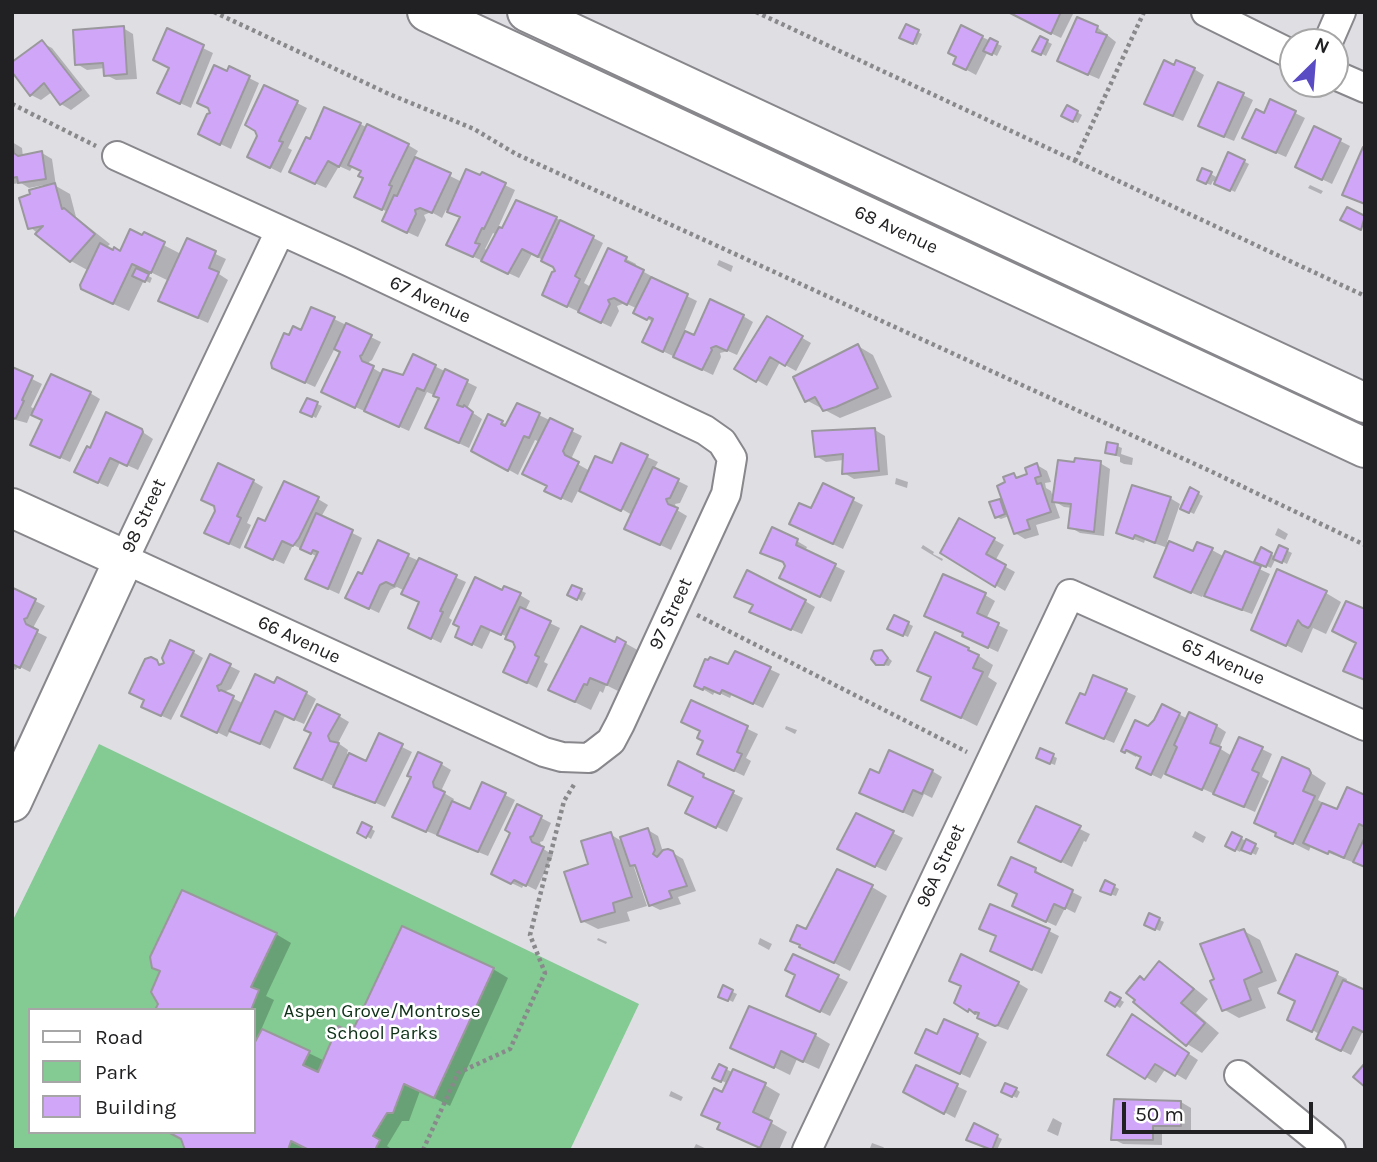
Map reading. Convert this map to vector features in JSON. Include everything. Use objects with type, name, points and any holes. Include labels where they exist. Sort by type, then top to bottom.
[{"type":"main road","name":"68 Avenue","points":[[427,12],[1365,448]]},
{"type":"main road","points":[[527,12],[1365,403]]},
{"type":"main road","name":"66 Avenue","points":[[12,508],[124,559]]},
{"type":"main road","name":"98 Street","points":[[12,802],[124,559]]},
{"type":"street","points":[[1206,12],[1279,48]]},
{"type":"street","name":"67 Avenue","points":[[117,156],[705,430],[722,442],[732,458]]},
{"type":"street","name":"98 Street","points":[[124,559],[279,231]]},
{"type":"street","name":"97 Street","points":[[589,758],[611,741],[726,494],[732,458]]},
{"type":"street","name":"66 Avenue","points":[[124,559],[544,752],[562,757],[589,758]]},
{"type":"street","name":"96A Street","points":[[807,1150],[1070,594],[1082,599]]},
{"type":"street","name":"65 Avenue","points":[[1082,599],[1365,726]]},
{"type":"street","points":[[1239,1075],[1331,1150]]},
{"type":"path","points":[[214,12],[389,94],[474,129],[516,154],[1208,470],[1365,545]]},
{"type":"path","points":[[756,12],[1365,296]]},
{"type":"path","points":[[1075,161],[1144,12]]},
{"type":"path","points":[[12,104],[117,156]]},
{"type":"path","points":[[675,604],[990,763]]},
{"type":"path","points":[[423,1150],[458,1073],[510,1049],[545,973],[530,935],[564,801],[589,758]]},
{"type":"green space","name":"Aspen Grove/Montrose School Parks","points":[[99,744],[639,1004],[570,1150],[12,1150],[12,922]]},
{"type":"building","points":[[1008,12],[1061,12],[1051,34]]},
{"type":"building","points":[[1077,17],[1098,26],[1096,32],[1107,35],[1088,75],[1057,61]]},
{"type":"building","points":[[906,24],[919,30],[913,44],[899,38]]},
{"type":"building","points":[[961,25],[983,36],[966,70],[953,64],[956,57],[948,53]]},
{"type":"building","points":[[124,26],[127,74],[104,76],[103,63],[75,65],[73,30]]},
{"type":"building","points":[[167,28],[204,45],[180,104],[157,93],[169,68],[153,60]]},
{"type":"building","points":[[1040,36],[1048,40],[1041,55],[1032,51]]},
{"type":"building","points":[[990,38],[998,42],[992,55],[983,51]]},
{"type":"building","points":[[42,40],[81,90],[60,105],[44,83],[30,96],[12,72],[12,62]]},
{"type":"building","points":[[1164,60],[1174,65],[1176,60],[1195,68],[1173,116],[1144,104]]},
{"type":"building","points":[[214,65],[227,71],[229,66],[250,76],[220,145],[198,134],[207,114],[210,113],[208,108],[197,103]]},
{"type":"building","points":[[1218,82],[1244,93],[1224,137],[1198,126]]},
{"type":"building","points":[[264,85],[298,101],[279,141],[283,142],[270,168],[247,157],[257,136],[255,131],[245,125]]},
{"type":"building","points":[[1270,99],[1296,111],[1276,153],[1242,138],[1256,109],[1264,113]]},
{"type":"building","points":[[1067,105],[1078,111],[1073,122],[1061,116]]},
{"type":"building","points":[[324,107],[361,123],[339,167],[328,161],[315,184],[289,172],[306,137],[310,139]]},
{"type":"building","points":[[367,124],[409,144],[389,185],[392,186],[382,210],[354,197],[363,178],[358,176],[361,171],[348,165]]},
{"type":"building","points":[[1314,126],[1341,139],[1322,180],[1295,167]]},
{"type":"building","points":[[12,141],[14,153],[18,156],[42,151],[46,179],[18,183],[17,177],[12,178]]},
{"type":"building","points":[[1363,147],[1365,148],[1365,204],[1342,195]]},
{"type":"building","points":[[1228,152],[1245,160],[1230,191],[1214,184]]},
{"type":"building","points":[[415,157],[451,173],[432,213],[420,208],[415,210],[416,214],[407,233],[382,221]]},
{"type":"building","points":[[1202,168],[1212,172],[1206,184],[1197,180]]},
{"type":"building","points":[[466,169],[480,175],[482,172],[506,183],[475,243],[480,244],[473,257],[446,245],[460,217],[447,212]]},
{"type":"building","points":[[55,183],[62,209],[95,234],[70,262],[35,234],[43,226],[28,229],[19,198],[30,194],[29,190]]},
{"type":"building","points":[[516,200],[557,217],[538,257],[522,249],[508,274],[481,261]]},
{"type":"building","points":[[1347,207],[1365,216],[1361,230],[1340,220]]},
{"type":"building","points":[[560,220],[594,236],[575,276],[580,279],[567,307],[542,295],[552,272],[555,271],[541,261]]},
{"type":"building","points":[[130,229],[165,242],[151,273],[132,264],[113,304],[81,289],[80,285],[100,243],[120,251]]},
{"type":"building","points":[[187,238],[216,251],[209,268],[219,272],[198,318],[158,301]]},
{"type":"building","points":[[608,248],[627,257],[625,261],[644,270],[627,305],[614,298],[608,300],[610,304],[601,323],[578,312]]},
{"type":"building","points":[[136,268],[149,274],[145,282],[132,276]]},
{"type":"building","points":[[651,277],[688,294],[663,352],[642,342],[653,319],[649,317],[647,320],[633,313]]},
{"type":"building","points":[[710,299],[744,315],[727,351],[716,346],[711,348],[702,370],[673,357],[685,331],[694,335]]},
{"type":"building","points":[[311,307],[335,317],[305,383],[272,368],[271,363],[284,333],[289,335],[293,326],[301,330]]},
{"type":"building","points":[[767,316],[803,336],[785,366],[770,357],[756,382],[734,369]]},
{"type":"building","points":[[346,323],[372,335],[360,356],[362,361],[374,366],[355,408],[321,392],[340,352],[334,349]]},
{"type":"building","points":[[858,344],[878,388],[823,411],[815,397],[805,402],[793,377]]},
{"type":"building","points":[[413,354],[436,365],[424,391],[417,388],[399,427],[364,411],[383,369],[403,375]]},
{"type":"building","points":[[12,367],[33,376],[22,400],[24,401],[13,419]]},
{"type":"building","points":[[445,369],[468,380],[457,405],[464,405],[473,412],[459,443],[425,428],[439,398],[433,396]]},
{"type":"building","points":[[51,374],[91,392],[60,458],[30,445],[42,420],[31,415]]},
{"type":"building","points":[[307,398],[318,402],[312,417],[300,412]]},
{"type":"building","points":[[517,403],[540,413],[529,438],[524,436],[508,471],[471,451],[488,414],[503,421],[501,424],[505,426]]},
{"type":"building","points":[[106,412],[142,429],[143,432],[127,466],[110,458],[98,483],[74,472],[87,446],[90,448]]},
{"type":"building","points":[[550,418],[573,429],[563,451],[565,455],[579,462],[561,499],[544,491],[547,486],[522,474]]},
{"type":"building","points":[[875,428],[879,471],[842,474],[843,454],[815,457],[812,431]]},
{"type":"building","points":[[1107,442],[1118,444],[1116,455],[1105,453]]},
{"type":"building","points":[[621,443],[648,455],[621,511],[579,491],[595,456],[612,463]]},
{"type":"building","points":[[1075,458],[1101,461],[1094,532],[1068,528],[1071,504],[1052,502],[1058,460],[1074,462]]},
{"type":"building","points":[[218,463],[254,480],[237,516],[241,518],[229,544],[204,533],[215,511],[214,506],[201,500]]},
{"type":"building","points":[[1037,463],[1041,476],[1035,478],[1037,484],[1041,483],[1051,512],[1027,520],[1030,529],[1014,534],[997,486],[1005,482],[1003,477],[1014,473],[1016,478],[1027,474],[1025,468]]},
{"type":"building","points":[[653,467],[679,479],[670,498],[666,499],[668,504],[678,508],[660,545],[624,529]]},
{"type":"building","points":[[284,481],[319,497],[299,538],[293,546],[282,541],[273,560],[245,547],[258,518],[265,521]]},
{"type":"building","points":[[823,483],[854,498],[833,544],[789,524],[799,503],[811,508]]},
{"type":"building","points":[[1132,485],[1171,497],[1155,543],[1135,535],[1133,539],[1116,533]]},
{"type":"building","points":[[1190,487],[1199,492],[1189,513],[1180,509]]},
{"type":"building","points":[[1000,499],[1005,514],[995,518],[989,502]]},
{"type":"building","points":[[316,513],[353,530],[328,589],[305,579],[318,552],[313,550],[311,554],[300,549]]},
{"type":"building","points":[[959,518],[995,538],[986,554],[1006,565],[995,587],[940,553]]},
{"type":"building","points":[[772,527],[798,539],[796,545],[836,564],[820,597],[779,578],[785,566],[783,562],[760,553]]},
{"type":"building","points":[[378,540],[409,554],[394,586],[386,582],[380,585],[369,609],[345,598],[358,572],[362,574]]},
{"type":"building","points":[[1169,541],[1193,551],[1197,542],[1213,548],[1191,593],[1154,577]]},
{"type":"building","points":[[1279,545],[1288,549],[1282,563],[1273,559]]},
{"type":"building","points":[[1261,547],[1272,553],[1266,567],[1254,562]]},
{"type":"building","points":[[1225,551],[1261,566],[1242,610],[1204,596]]},
{"type":"building","points":[[419,558],[457,575],[440,611],[443,612],[431,639],[408,628],[419,602],[401,594]]},
{"type":"building","points":[[1277,569],[1327,591],[1310,626],[1308,628],[1302,625],[1298,620],[1286,646],[1251,630]]},
{"type":"building","points":[[747,570],[806,600],[791,630],[749,612],[753,605],[734,597]]},
{"type":"building","points":[[943,574],[986,593],[977,613],[999,623],[988,648],[962,636],[963,633],[924,616]]},
{"type":"building","points":[[475,577],[502,590],[504,586],[521,593],[501,635],[481,626],[472,645],[455,637],[459,627],[453,624]]},
{"type":"building","points":[[572,585],[582,589],[577,600],[567,595]]},
{"type":"building","points":[[13,588],[36,599],[24,619],[26,624],[38,630],[20,668],[12,664]]},
{"type":"building","points":[[1346,601],[1365,609],[1365,680],[1343,671],[1356,643],[1332,631]]},
{"type":"building","points":[[520,607],[551,621],[535,655],[539,657],[527,683],[503,672],[515,647],[513,642],[505,639]]},
{"type":"building","points":[[894,615],[909,622],[903,636],[887,629]]},
{"type":"building","points":[[581,626],[615,642],[617,637],[626,642],[607,685],[590,678],[575,702],[548,690]]},
{"type":"building","points":[[935,632],[979,655],[973,668],[983,672],[961,718],[921,700],[931,677],[917,671]]},
{"type":"building","points":[[170,640],[194,651],[161,716],[141,707],[144,700],[129,693],[145,659],[151,657],[157,660],[159,665],[164,663],[162,658]]},
{"type":"building","points":[[882,650],[888,658],[884,665],[876,665],[871,659],[874,651]]},
{"type":"building","points":[[735,651],[771,667],[753,704],[722,690],[720,694],[694,686],[705,659],[710,657],[728,664]]},
{"type":"building","points":[[210,654],[231,664],[221,684],[217,686],[219,691],[234,696],[217,733],[181,716]]},
{"type":"building","points":[[255,674],[274,683],[277,677],[307,692],[294,720],[275,711],[260,744],[229,731]]},
{"type":"building","points":[[1093,675],[1127,689],[1104,739],[1066,723],[1080,693],[1085,695]]},
{"type":"building","points":[[691,700],[748,726],[737,752],[742,754],[734,771],[697,754],[703,741],[697,738],[700,731],[681,722]]},
{"type":"building","points":[[317,704],[340,715],[328,736],[330,741],[339,743],[322,780],[294,768],[311,733],[304,730]]},
{"type":"building","points":[[1162,704],[1180,713],[1151,775],[1136,768],[1141,757],[1126,750],[1125,753],[1121,751],[1135,720],[1148,726]]},
{"type":"building","points":[[1189,712],[1217,725],[1210,743],[1221,747],[1202,790],[1165,774]]},
{"type":"building","points":[[379,733],[403,744],[375,803],[333,787],[349,753],[366,761]]},
{"type":"building","points":[[1239,737],[1263,747],[1252,770],[1259,773],[1244,807],[1213,794]]},
{"type":"building","points":[[1040,748],[1054,754],[1050,764],[1036,758]]},
{"type":"building","points":[[889,750],[933,770],[922,794],[913,790],[903,812],[859,793],[870,769],[879,773]]},
{"type":"building","points":[[418,752],[442,763],[433,782],[434,787],[445,792],[426,832],[392,817],[411,777],[407,776]]},
{"type":"building","points":[[1282,757],[1309,769],[1311,773],[1303,791],[1315,796],[1293,844],[1254,823]]},
{"type":"building","points":[[678,761],[704,774],[703,777],[734,791],[716,828],[685,813],[693,797],[668,785]]},
{"type":"building","points":[[482,782],[506,793],[478,852],[437,835],[452,801],[470,809]]},
{"type":"building","points":[[1347,787],[1365,795],[1365,827],[1359,824],[1344,858],[1303,843],[1322,803],[1337,809]]},
{"type":"building","points":[[517,804],[542,816],[533,836],[530,837],[532,842],[544,847],[526,886],[514,880],[511,884],[491,874],[510,833],[505,830]]},
{"type":"building","points":[[1036,806],[1081,826],[1061,862],[1018,842]]},
{"type":"building","points":[[856,813],[894,831],[875,867],[837,849]]},
{"type":"building","points":[[362,822],[372,827],[366,838],[357,833]]},
{"type":"building","points":[[648,828],[655,850],[653,854],[657,857],[663,850],[673,851],[687,886],[669,891],[672,898],[649,906],[635,865],[630,866],[620,837]]},
{"type":"building","points":[[611,832],[632,897],[613,903],[615,912],[581,922],[564,872],[588,864],[581,841]]},
{"type":"building","points":[[1232,832],[1242,837],[1235,851],[1225,846]]},
{"type":"building","points":[[1365,837],[1365,867],[1353,862]]},
{"type":"building","points":[[1246,839],[1256,844],[1251,854],[1241,850]]},
{"type":"building","points":[[1011,857],[1073,890],[1065,909],[1054,904],[1046,922],[1012,906],[1017,894],[998,885]]},
{"type":"building","points":[[837,869],[873,885],[834,963],[790,941],[797,925],[806,929]]},
{"type":"building","points":[[1105,880],[1115,885],[1111,895],[1100,891]]},
{"type":"building","points":[[182,890],[277,933],[251,987],[259,990],[252,1008],[156,1008],[158,1004],[151,992],[160,971],[152,968],[150,957]]},
{"type":"building","points":[[990,904],[1050,929],[1032,970],[990,951],[996,936],[979,929]]},
{"type":"building","points":[[1149,913],[1160,918],[1155,930],[1144,925]]},
{"type":"building","points":[[402,926],[494,968],[434,1098],[404,1084],[393,1113],[387,1113],[373,1136],[380,1140],[375,1150],[309,1150],[291,1141],[288,1150],[185,1150],[181,1139],[172,1134],[256,1134],[256,1040],[262,1029],[310,1051],[303,1065],[318,1072],[338,1026],[352,1032]]},
{"type":"building","points":[[1244,929],[1262,972],[1244,980],[1251,1000],[1222,1011],[1210,981],[1214,979],[1200,944]]},
{"type":"building","points":[[793,954],[839,975],[820,1012],[786,996],[795,975],[785,970]]},
{"type":"building","points":[[961,954],[1019,982],[998,1025],[977,1018],[979,1013],[975,1014],[969,1009],[968,1012],[954,1003],[961,986],[949,981]]},
{"type":"building","points":[[1296,954],[1338,972],[1312,1032],[1287,1020],[1295,1001],[1278,993]]},
{"type":"building","points":[[1159,961],[1194,989],[1181,1003],[1205,1023],[1186,1046],[1133,1002],[1135,1000],[1126,993],[1140,976],[1144,980]]},
{"type":"building","points":[[1343,980],[1365,990],[1365,1033],[1353,1027],[1341,1051],[1316,1039]]},
{"type":"building","points":[[723,985],[733,990],[728,1001],[718,997]]},
{"type":"building","points":[[1110,992],[1121,998],[1115,1007],[1105,1001]]},
{"type":"building","points":[[749,1006],[816,1034],[803,1062],[781,1051],[774,1068],[730,1048]]},
{"type":"building","points":[[1132,1014],[1189,1053],[1175,1076],[1155,1064],[1145,1079],[1107,1055]]},
{"type":"building","points":[[944,1019],[978,1034],[960,1074],[915,1053],[926,1029],[937,1034]]},
{"type":"building","points":[[1365,1063],[1365,1087],[1353,1077]]},
{"type":"building","points":[[719,1064],[727,1068],[721,1082],[712,1078]]},
{"type":"building","points":[[916,1065],[958,1084],[944,1114],[903,1092]]},
{"type":"building","points":[[733,1069],[766,1083],[753,1112],[772,1121],[760,1148],[717,1129],[720,1123],[701,1115],[714,1088],[722,1092]]},
{"type":"building","points":[[1005,1083],[1017,1088],[1012,1097],[1001,1092]]},
{"type":"building","points":[[1114,1099],[1181,1101],[1181,1126],[1153,1126],[1153,1140],[1111,1140]]},
{"type":"building","points":[[974,1123],[998,1135],[992,1150],[966,1140]]}]
